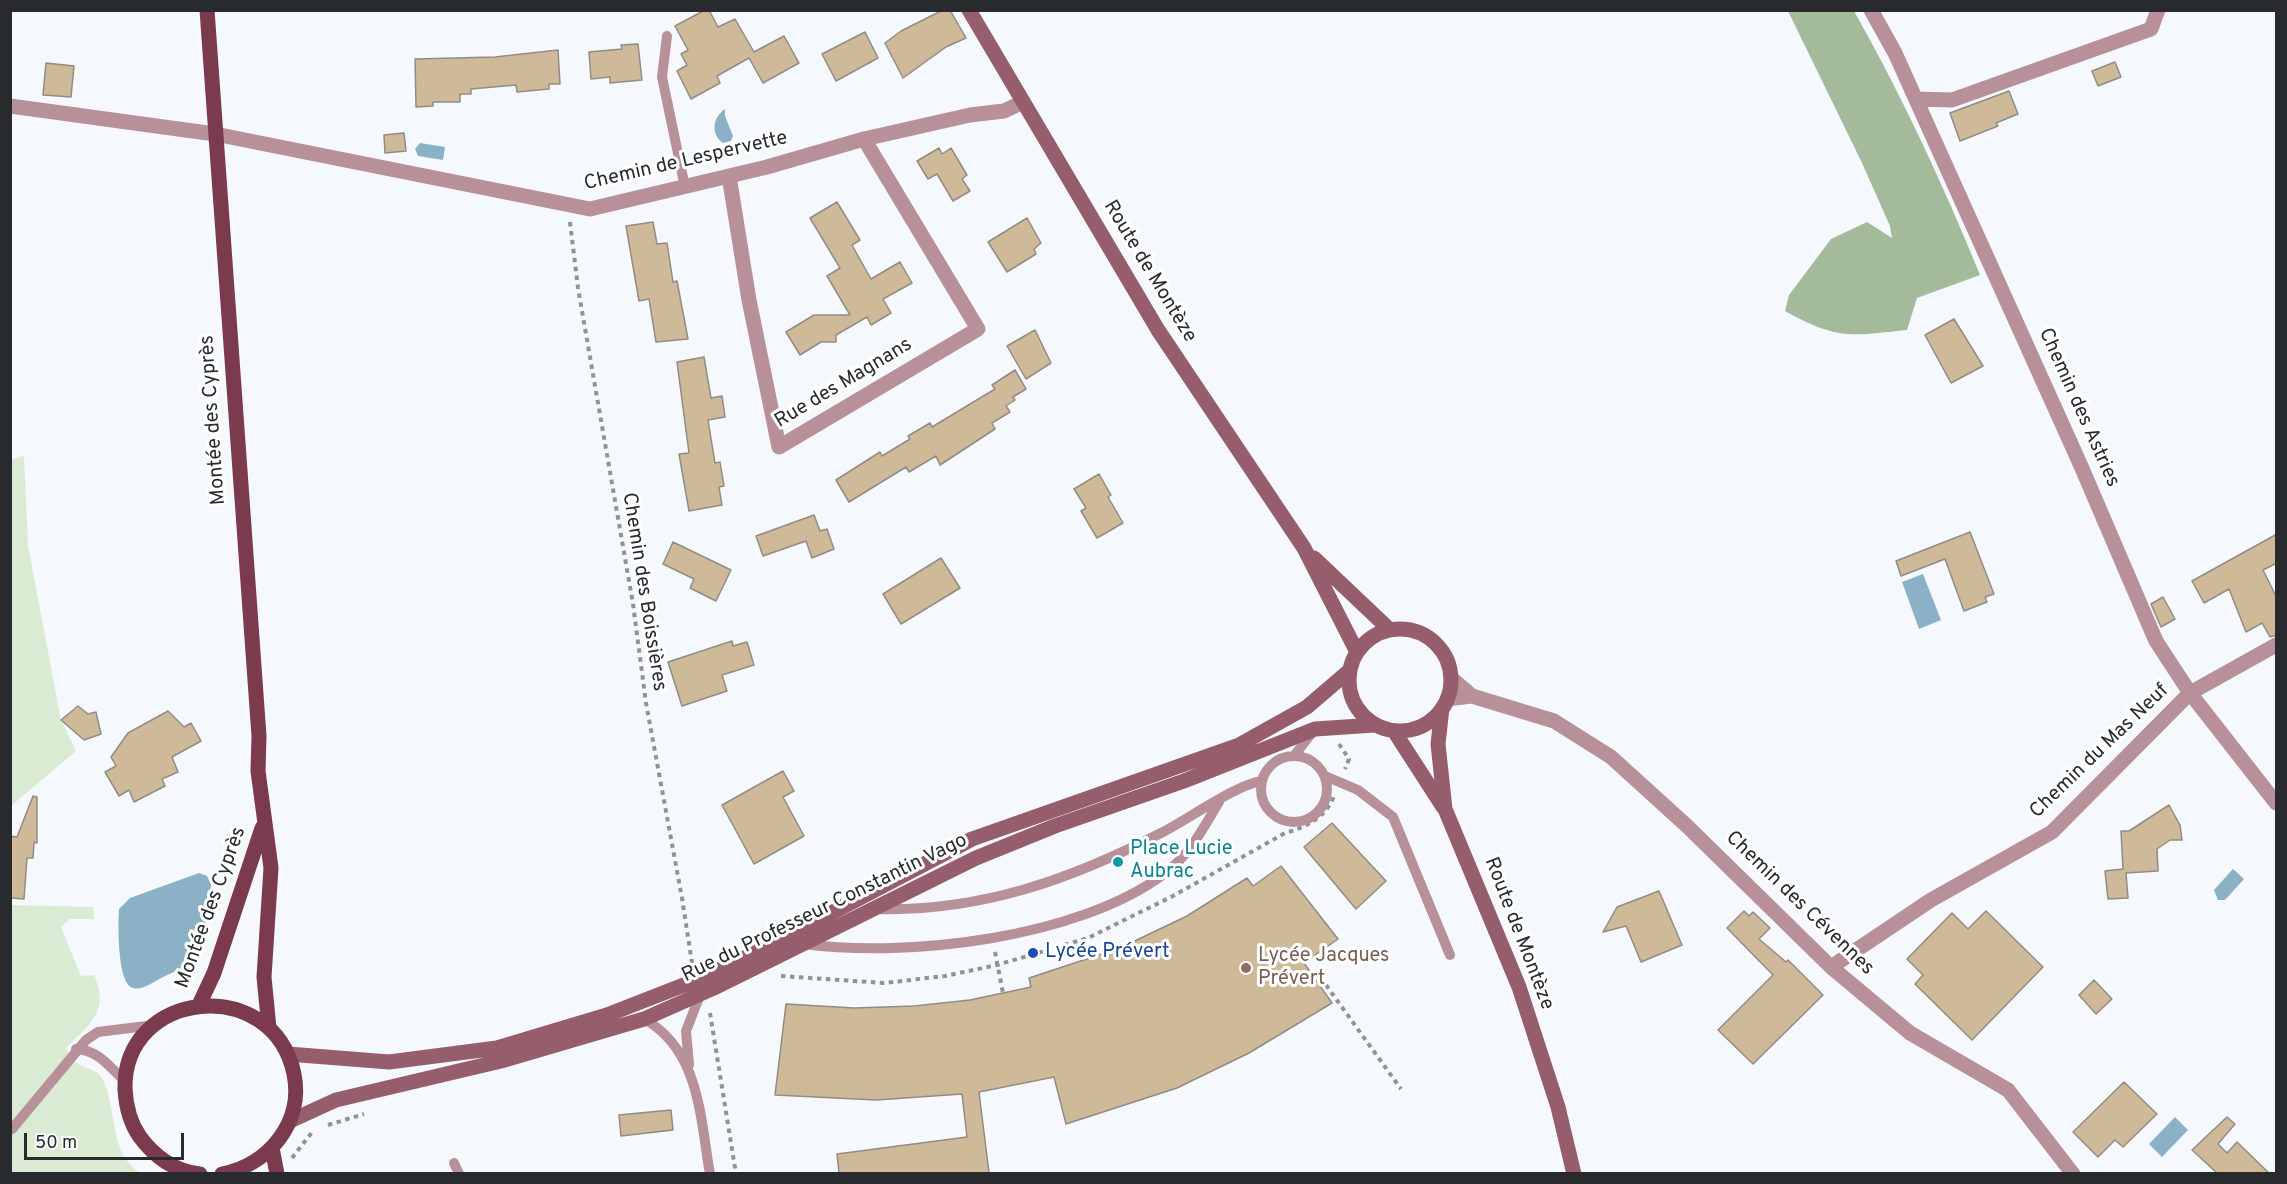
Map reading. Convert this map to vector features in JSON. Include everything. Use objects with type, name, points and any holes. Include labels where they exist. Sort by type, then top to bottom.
[{"type":"main road","name":"Montée des Cyprès","points":[[207,10],[263,825],[271,868],[264,978],[269,1028]]},
{"type":"main road","name":"Montée des Cyprès","points":[[199,1005],[214,973],[263,825]]},
{"type":"main road","points":[[200,1173],[168,1164],[148,1149],[134,1129],[126,1105],[125,1081],[130,1060],[140,1041],[154,1025],[175,1012],[199,1005],[224,1005],[248,1014],[269,1028],[288,1054],[294,1076],[295,1099],[290,1121],[272,1148],[256,1162],[237,1171],[222,1173]]},
{"type":"main road","points":[[272,1148],[277,1173]]},
{"type":"street","name":"Route de Montèze","points":[[969,10],[1021,103],[1158,330],[1304,548],[1357,652]]},
{"type":"street","name":"Chemin des Astries","points":[[1871,10],[1895,53],[1916,99],[2081,466],[2156,641],[2190,693],[2277,803]]},
{"type":"street","points":[[1916,99],[1952,100],[2151,29],[2158,10]]},
{"type":"street","name":"Chemin de Lespervette","points":[[10,106],[215,134],[590,209],[729,176],[864,139],[970,115],[1004,111],[1021,103]]},
{"type":"street","name":"Rue des Magnans","points":[[729,176],[749,300],[779,447],[978,329],[864,139]]},
{"type":"street","name":"Route de Montèze","points":[[1304,548],[1390,630]]},
{"type":"street","points":[[1390,630],[1407,630],[1424,635],[1438,646],[1447,661],[1451,678],[1445,704],[1421,726],[1394,731],[1375,725],[1362,715],[1349,687],[1349,671],[1357,652],[1377,634],[1390,630]]},
{"type":"street","name":"Chemin du Mas Neuf","points":[[1831,968],[1931,900],[2052,832],[2190,693],[2277,645]]},
{"type":"street","name":"Rue du Professeur Constantin Vago","points":[[288,1054],[389,1062],[497,1048],[607,1015],[701,994],[783,939],[972,839],[1239,745],[1307,707],[1349,671]]},
{"type":"street","name":"Chemin des Cévennes","points":[[1451,678],[1472,696],[1554,721],[1611,757],[1696,834],[1831,968],[1910,1034],[2008,1090],[2073,1173]]},
{"type":"street","name":"Chemin des Cévennes","points":[[1445,704],[1472,696]]},
{"type":"street","name":"Route de Montèze","points":[[1445,704],[1438,744],[1445,809],[1519,987],[1558,1107],[1574,1173]]},
{"type":"street","name":"Rue du Professeur Constantin Vago","points":[[290,1121],[336,1100],[501,1061],[644,1019],[701,994],[976,858],[1055,826],[1184,781],[1315,729],[1375,725]]},
{"type":"street","points":[[1394,731],[1445,809]]},
{"type":"lane","points":[[667,36],[662,76],[685,187]]},
{"type":"lane","points":[[1315,729],[1294,756],[1274,763],[1262,781],[1264,804],[1280,820],[1303,822],[1321,809],[1326,799],[1325,776]]},
{"type":"lane","points":[[1294,756],[1313,762],[1325,776],[1358,790],[1393,817],[1450,955]]},
{"type":"lane","points":[[872,909],[910,910],[938,907],[1036,887],[1101,864],[1219,802],[1248,783],[1262,781]]},
{"type":"lane","points":[[804,944],[841,949],[912,948],[982,939],[1069,918],[1120,898],[1165,873],[1191,849],[1219,802]]},
{"type":"lane","points":[[689,1068],[686,1031],[688,1020],[701,994]]},
{"type":"lane","points":[[644,1019],[660,1028],[676,1047],[689,1068],[694,1080],[710,1173]]},
{"type":"lane","points":[[12,1129],[26,1115],[76,1049],[98,1032],[154,1025]]},
{"type":"lane","points":[[76,1049],[100,1055],[125,1081]]},
{"type":"path","name":"Chemin des Boissières","points":[[569,206],[578,288],[701,994],[736,1173]]},
{"type":"path","points":[[1326,985],[1401,1089]]},
{"type":"green space","points":[[1788,11],[1854,11],[1921,141],[1980,275],[1917,298],[1907,330],[1844,334],[1818,327],[1785,311],[1789,295],[1831,239],[1867,222],[1892,238],[1890,226],[1862,163]]},
{"type":"green space","points":[[24,455],[28,546],[61,720],[76,751],[11,806],[10,461]]},
{"type":"green space","points":[[11,905],[93,907],[94,919],[70,919],[61,927],[81,976],[94,975],[100,998],[90,1024],[66,1048],[75,1062],[101,1076],[108,1092],[118,1143],[130,1164],[140,1173],[11,1174]]},
{"type":"water","points":[[725,109],[725,116],[733,136],[731,141],[723,143],[716,135],[715,126],[718,116]]},
{"type":"water","points":[[420,143],[445,147],[443,160],[418,156],[415,149]]},
{"type":"water","points":[[1923,574],[1941,620],[1919,629],[1902,582]]},
{"type":"water","points":[[2233,869],[2244,879],[2225,900],[2218,900],[2214,890]]},
{"type":"water","points":[[199,873],[207,876],[211,885],[210,902],[202,938],[196,953],[186,965],[177,970],[144,987],[133,988],[128,984],[121,965],[119,909],[130,898]]},
{"type":"water","points":[[2175,1117],[2188,1130],[2162,1157],[2149,1144]]},
{"type":"building","points":[[709,10],[718,27],[735,19],[754,52],[784,36],[799,63],[763,83],[749,58],[717,76],[720,83],[691,99],[677,71],[687,65],[681,54],[688,50],[675,26]]},
{"type":"building","points":[[943,10],[950,10],[966,38],[946,47],[903,78],[885,43],[901,31]]},
{"type":"building","points":[[865,32],[878,58],[836,81],[822,54]]},
{"type":"building","points":[[638,44],[642,80],[610,83],[610,77],[591,79],[589,52],[622,49],[621,45]]},
{"type":"building","points":[[558,50],[560,84],[549,84],[549,89],[517,92],[516,85],[471,89],[471,94],[460,94],[460,102],[433,102],[433,106],[416,107],[415,59],[495,57]]},
{"type":"building","points":[[2115,62],[2121,77],[2098,86],[2092,71]]},
{"type":"building","points":[[46,63],[74,66],[71,97],[43,95]]},
{"type":"building","points":[[2009,91],[2018,114],[1996,123],[1998,126],[1960,141],[1950,113]]},
{"type":"building","points":[[404,133],[406,151],[385,153],[384,135]]},
{"type":"building","points":[[939,148],[942,154],[951,148],[967,175],[962,179],[970,191],[953,201],[937,174],[928,179],[917,161]]},
{"type":"building","points":[[837,202],[860,240],[852,245],[871,279],[900,262],[912,283],[883,299],[891,313],[871,325],[867,317],[836,335],[836,342],[821,342],[800,355],[786,332],[814,315],[850,315],[827,276],[840,268],[810,218]]},
{"type":"building","points":[[1027,218],[1041,243],[1034,249],[1036,254],[1007,272],[988,242]]},
{"type":"building","points":[[653,222],[657,244],[667,243],[673,282],[677,281],[688,339],[656,342],[649,299],[639,301],[626,226]]},
{"type":"building","points":[[1954,319],[1983,366],[1951,383],[1925,335]]},
{"type":"building","points":[[1035,330],[1051,363],[1026,379],[1007,346]]},
{"type":"building","points":[[704,357],[711,398],[722,396],[725,417],[708,420],[715,463],[720,462],[724,486],[719,487],[722,505],[689,511],[679,454],[689,453],[677,362]]},
{"type":"building","points":[[1015,370],[1026,389],[1013,397],[1015,400],[1006,406],[1010,412],[992,423],[995,429],[940,465],[936,456],[909,472],[906,467],[849,502],[836,480],[880,452],[882,456],[910,439],[908,436],[930,423],[932,427],[995,389],[992,385]]},
{"type":"building","points":[[1099,474],[1111,495],[1108,497],[1123,523],[1097,538],[1081,511],[1086,508],[1074,489]]},
{"type":"building","points":[[814,515],[820,531],[827,529],[834,549],[812,558],[806,541],[763,556],[756,536]]},
{"type":"building","points":[[1970,532],[1994,594],[1985,597],[1987,602],[1964,611],[1945,559],[1901,576],[1896,561]]},
{"type":"building","points":[[2277,534],[2277,563],[2263,570],[2277,598],[2277,635],[2270,637],[2262,623],[2246,632],[2229,589],[2204,603],[2192,581]]},
{"type":"building","points":[[673,542],[731,570],[716,601],[690,588],[694,579],[663,564]]},
{"type":"building","points":[[941,558],[960,588],[901,624],[883,594]]},
{"type":"building","points":[[2163,597],[2175,619],[2161,627],[2151,604]]},
{"type":"building","points":[[732,641],[733,646],[747,642],[754,665],[722,675],[727,691],[682,706],[668,662]]},
{"type":"building","points":[[78,706],[88,714],[96,712],[101,734],[84,740],[61,720]]},
{"type":"building","points":[[168,711],[184,727],[191,723],[201,741],[172,757],[178,772],[162,779],[165,786],[134,802],[129,790],[119,796],[105,772],[116,766],[111,757],[128,733]]},
{"type":"building","points":[[783,771],[794,791],[783,797],[804,836],[754,864],[722,805]]},
{"type":"building","points":[[33,796],[37,797],[37,843],[34,842],[33,858],[27,858],[24,899],[10,898],[10,836],[17,837]]},
{"type":"building","points":[[2169,805],[2180,825],[2182,840],[2170,840],[2157,849],[2158,871],[2126,873],[2128,898],[2108,899],[2105,871],[2123,869],[2121,831],[2129,831]]},
{"type":"building","points":[[1332,823],[1386,881],[1356,909],[1304,847]]},
{"type":"building","points":[[1281,866],[1338,939],[1304,963],[1332,1003],[1249,1053],[1177,1088],[1066,1124],[1054,1077],[979,1092],[989,1173],[839,1173],[837,1154],[967,1137],[962,1094],[876,1100],[775,1095],[786,1004],[854,1008],[914,1006],[970,1000],[1031,987],[1029,978],[1120,948],[1187,916],[1247,878],[1253,886]]},
{"type":"building","points":[[1659,891],[1682,945],[1641,962],[1626,926],[1603,932],[1617,907]]},
{"type":"building","points":[[1744,911],[1749,916],[1753,912],[1770,928],[1759,939],[1786,962],[1788,960],[1823,995],[1753,1064],[1718,1030],[1773,975],[1727,928]]},
{"type":"building","points":[[1986,911],[2043,967],[1972,1040],[1915,984],[1923,975],[1907,959],[1952,913],[1968,929]]},
{"type":"building","points":[[2094,980],[2112,999],[2096,1014],[2079,995]]},
{"type":"building","points":[[2124,1082],[2157,1114],[2123,1147],[2115,1140],[2098,1157],[2073,1132]]},
{"type":"building","points":[[671,1110],[673,1130],[621,1136],[619,1115]]},
{"type":"building","points":[[2227,1117],[2235,1124],[2218,1144],[2227,1153],[2237,1142],[2269,1173],[2217,1173],[2192,1150]]},
{"type":"place","name":"Place Lucie Aubrac","points":[[1118,862]]},
{"type":"place","name":"Lycée Prévert","points":[[1033,953]]},
{"type":"place","name":"Lycée Jacques Prévert","points":[[1246,968]]}]
